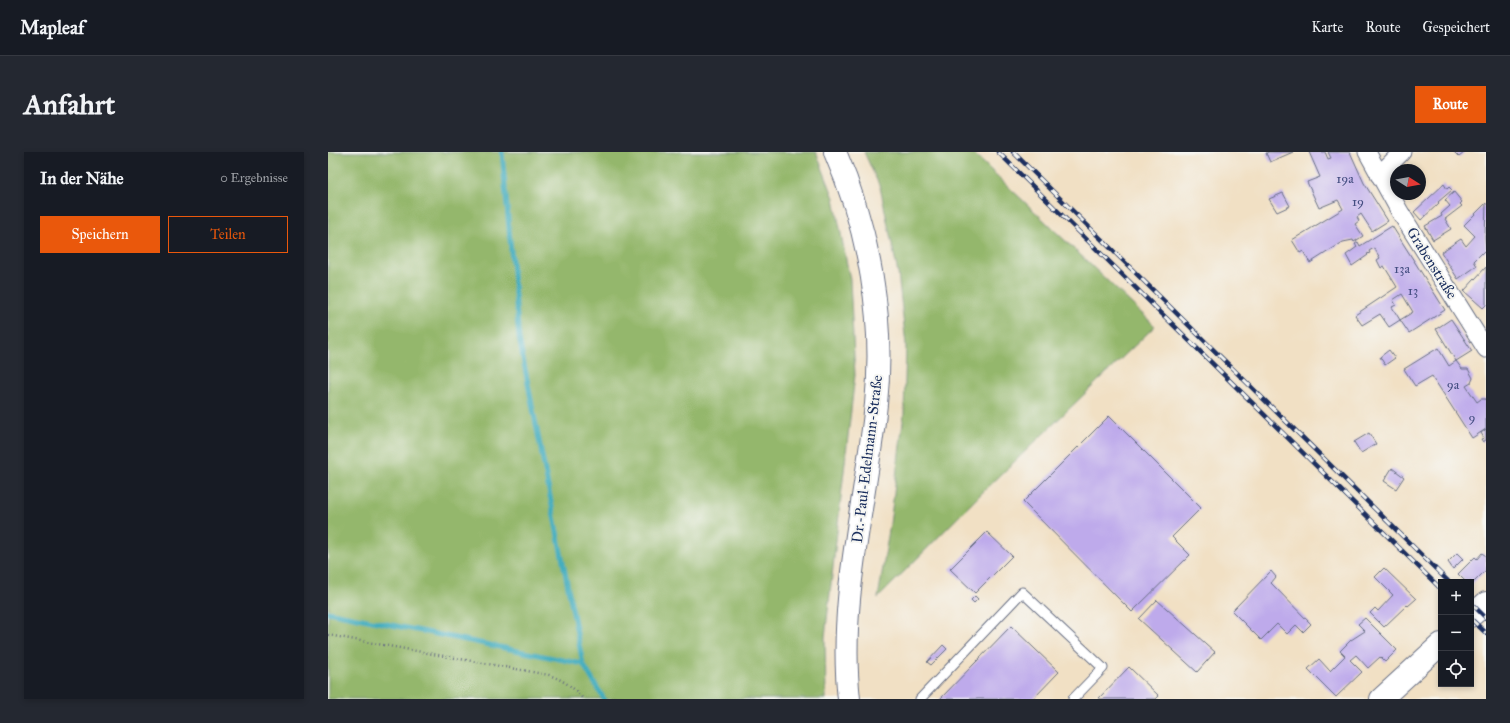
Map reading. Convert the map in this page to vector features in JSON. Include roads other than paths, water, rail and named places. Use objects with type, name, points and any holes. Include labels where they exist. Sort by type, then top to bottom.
[{"type":"street","name":"Dr.-Paul-Edelmann-Straße","points":[[835,152],[846,178],[865,244],[875,303],[878,354],[875,417],[849,600],[847,654],[849,699]]},
{"type":"street","name":"Grabenstraße","points":[[1367,152],[1400,212],[1486,349]]},
{"type":"street","points":[[1379,175],[1402,152]]},
{"type":"street","points":[[1472,615],[1486,603]]},
{"type":"street","points":[[1381,699],[1438,647]]},
{"type":"lane","points":[[920,699],[1022,592],[1102,668],[1073,699]]},
{"type":"waterway","points":[[502,152],[519,338],[583,664]]},
{"type":"waterway","points":[[328,612],[583,664],[604,699]]},
{"type":"railway","points":[[998,152],[1438,586]]},
{"type":"railway","points":[[1013,152],[1446,579]]},
{"type":"railway","points":[[1474,606],[1486,618]]},
{"type":"railway","points":[[1474,622],[1486,633]]}]
